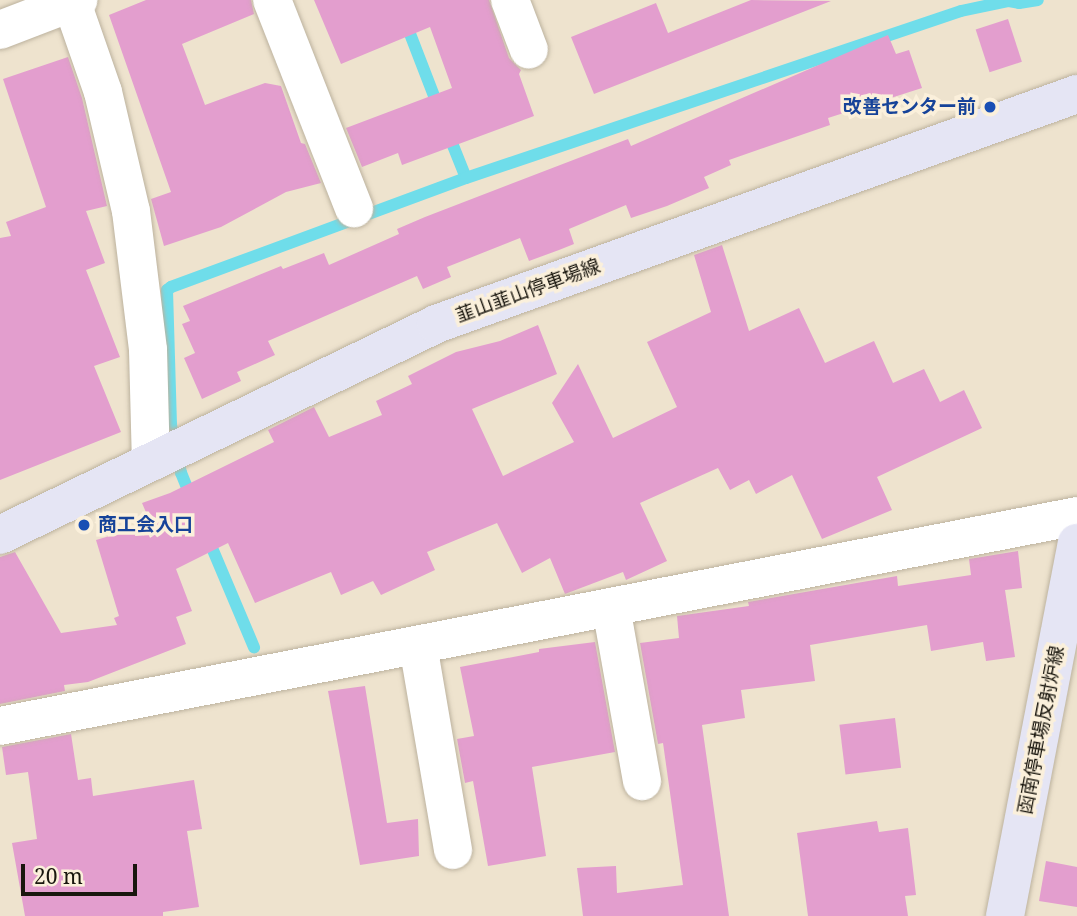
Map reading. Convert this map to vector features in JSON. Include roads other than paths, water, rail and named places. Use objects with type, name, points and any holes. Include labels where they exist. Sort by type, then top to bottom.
[{"type":"main road","name":"韮山韮山停車場線","points":[[0,535],[436,324],[1077,94]]},
{"type":"main road","name":"函南停車場反射炉線","points":[[1004,916],[1077,544]]},
{"type":"street","points":[[272,0],[354,208]]},
{"type":"street","points":[[510,0],[528,50]]},
{"type":"street","points":[[0,30],[76,1],[103,92],[131,211],[148,350],[150,463]]},
{"type":"street","points":[[0,726],[1077,516]]},
{"type":"street","points":[[611,607],[642,780]]},
{"type":"street","points":[[418,645],[453,850]]},
{"type":"waterway","points":[[397,0],[439,109]]},
{"type":"waterway","points":[[192,500],[181,473],[171,425],[167,290],[171,287],[466,178],[961,11],[1009,1],[1019,3],[1038,0]]},
{"type":"waterway","points":[[448,133],[466,178]]},
{"type":"waterway","points":[[207,536],[254,647]]},
{"type":"place","name":"改善センター前","points":[[990,107]]},
{"type":"place","name":"商工会入口","points":[[84,525]]}]
